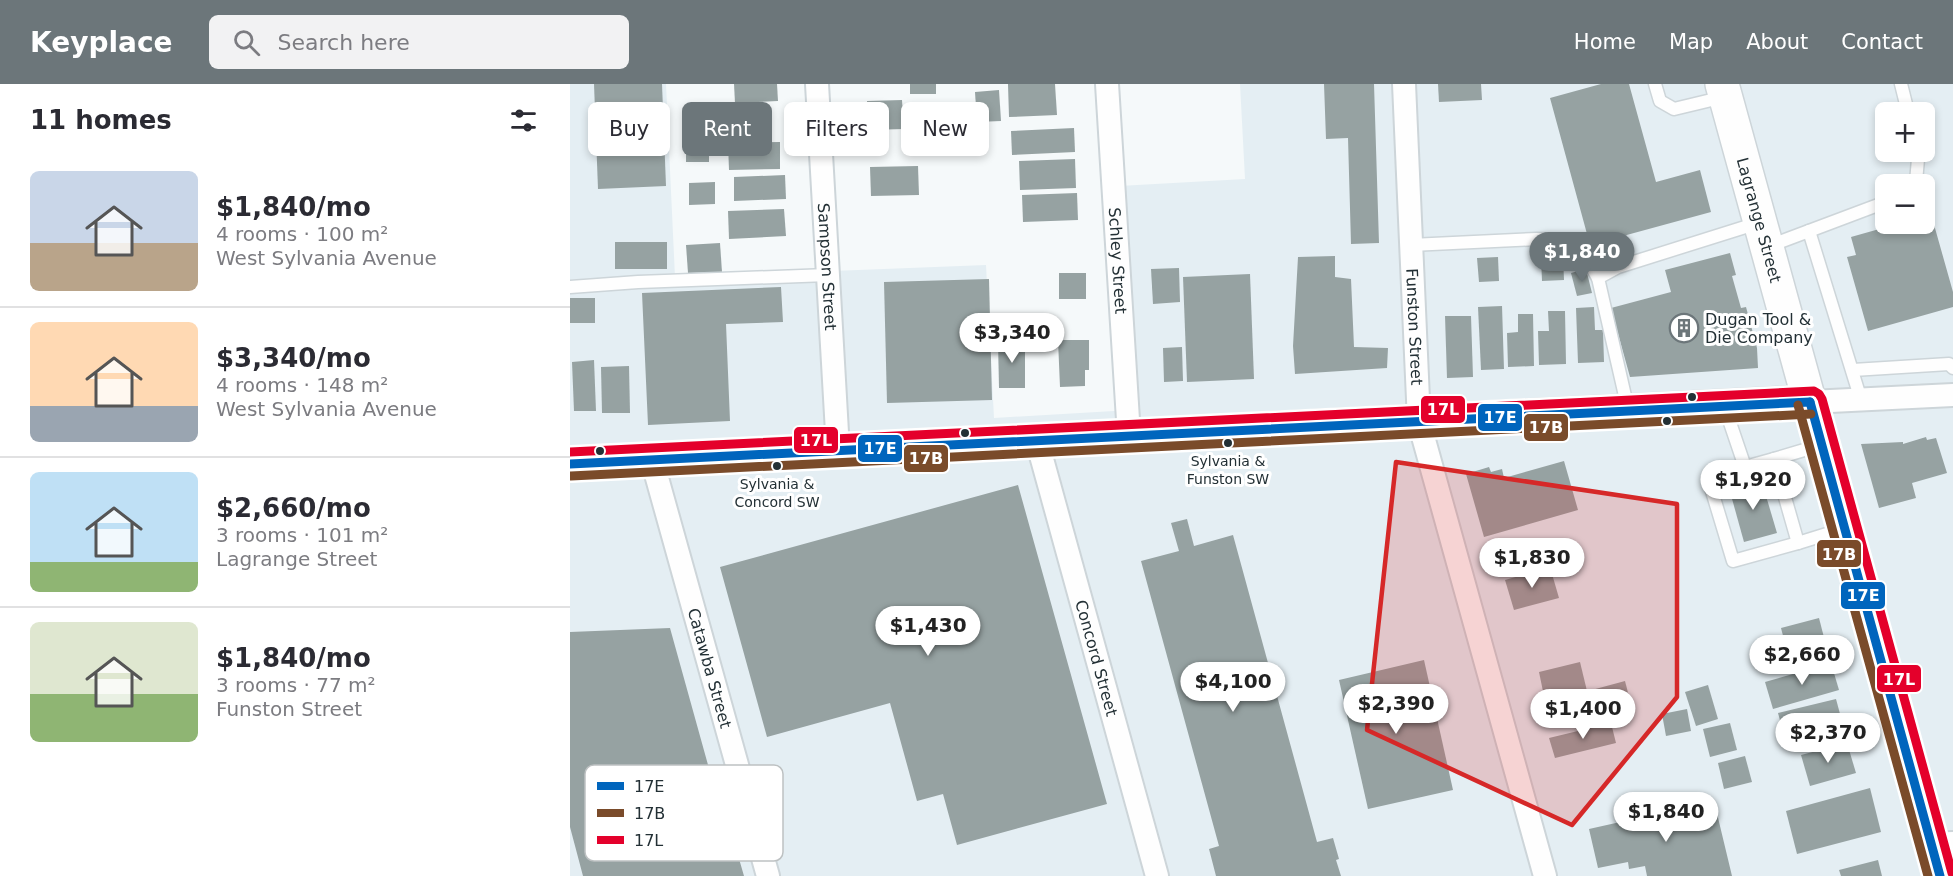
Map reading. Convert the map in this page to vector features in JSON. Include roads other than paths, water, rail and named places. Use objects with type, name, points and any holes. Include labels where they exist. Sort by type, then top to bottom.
[{"type":"main road","name":"Lagrange Street","points":[[1723,90],[1845,528],[1942,843],[1940,876]]},
{"type":"main road","points":[[570,464],[1810,402]]},
{"type":"street","name":"Sampson Street","points":[[817,84],[838,450]]},
{"type":"street","name":"Schley Street","points":[[1107,84],[1129,436]]},
{"type":"street","name":"Funston Street","points":[[1404,84],[1419,422],[1545,876]]},
{"type":"street","points":[[1810,402],[1953,395]]},
{"type":"street","name":"Concord Street","points":[[1037,441],[1157,876]]},
{"type":"street","name":"Catawba Street","points":[[652,459],[737,765]]},
{"type":"street","name":"Catawba Street","points":[[764,861],[768,876]]},
{"type":"lane","points":[[1655,84],[1660,101],[1674,109],[1723,90]]},
{"type":"lane","points":[[1901,84],[1906,102]]},
{"type":"lane","points":[[1598,278],[1618,267],[1762,235],[1809,231],[1875,206]]},
{"type":"lane","points":[[1809,231],[1862,400]]},
{"type":"lane","points":[[1411,245],[1537,239],[1558,240],[1583,252],[1598,278],[1628,411]]},
{"type":"lane","points":[[570,287],[638,282],[828,275]]},
{"type":"lane","points":[[1853,370],[1949,364],[1953,368]]},
{"type":"lane","points":[[1725,407],[1745,467]]},
{"type":"lane","points":[[1822,445],[1708,478],[1732,561],[1845,528]]},
{"type":"lane","points":[[1774,459],[1798,543]]},
{"type":"place","name":"Dugan Tool & Die Company","points":[[1684,328]]},
{"type":"place","name":"Sylvania & Funston SW","points":[[1228,443]]},
{"type":"place","name":"Sylvania & Concord SW","points":[[777,466]]}]
